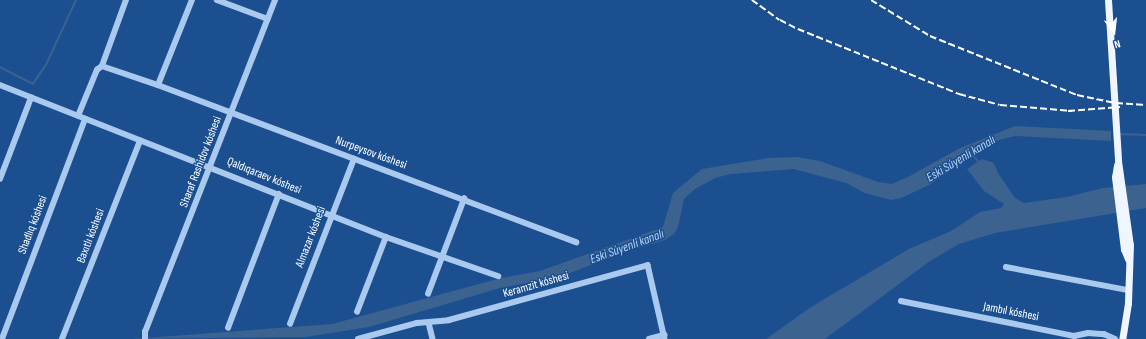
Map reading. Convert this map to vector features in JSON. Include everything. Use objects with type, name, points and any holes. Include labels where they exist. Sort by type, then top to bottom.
[{"type":"main road","points":[[1108,0],[1117,125],[1118,161],[1130,245],[1128,261],[1128,290],[1122,339]]},
{"type":"street","points":[[78,116],[97,70],[102,66],[126,0]]},
{"type":"street","points":[[158,85],[192,0]]},
{"type":"street","points":[[217,0],[268,19]]},
{"type":"street","name":"Sharaf Rashidov kóshesi","points":[[145,339],[145,332],[211,167],[275,0]]},
{"type":"street","name":"Nurpeysov kóshesi","points":[[102,66],[232,112],[576,242]]},
{"type":"street","name":"Qaldıqaraev kóshesi","points":[[0,85],[386,237],[498,276]]},
{"type":"street","points":[[0,180],[31,98]]},
{"type":"street","name":"Shadlıq kóshesi","points":[[2,339],[85,119]]},
{"type":"street","name":"Baxıtlı kóshesi","points":[[62,339],[140,141]]},
{"type":"street","name":"Almazar kóshesi","points":[[290,324],[354,159]]},
{"type":"street","points":[[228,328],[279,194]]},
{"type":"street","points":[[428,294],[440,257],[464,199]]},
{"type":"street","points":[[358,312],[386,237]]},
{"type":"street","name":"Keramzit kóshesi","points":[[358,339],[417,323],[450,320],[648,265],[665,337],[649,339]]},
{"type":"street","points":[[1006,267],[1128,290]]},
{"type":"street","name":"Jambıl kóshesi","points":[[901,301],[1074,336],[1088,332],[1104,334],[1115,339]]},
{"type":"street","points":[[429,323],[433,339]]},
{"type":"water","points":[[1015,126],[1111,131],[1111,141],[1015,136],[1002,139],[983,147],[977,152],[977,155],[962,161],[931,184],[901,198],[891,200],[865,193],[846,183],[794,169],[731,174],[715,178],[695,189],[684,199],[678,227],[674,234],[665,240],[619,254],[560,277],[500,288],[369,327],[306,337],[132,339],[332,324],[501,278],[540,271],[663,227],[673,193],[702,169],[768,158],[797,157],[820,161],[878,182],[892,184],[908,177],[960,148]]},
{"type":"water","points":[[982,159],[994,163],[998,173],[1015,198],[1024,203],[1067,197],[1103,188],[1146,184],[1146,208],[995,233],[959,244],[930,261],[825,339],[766,339],[811,307],[909,249],[951,231],[980,212],[1001,208],[1004,204],[984,191],[967,169]]},
{"type":"waterway","points":[[0,67],[33,84],[46,65],[76,0]]},
{"type":"waterway","name":"Eski Súyenli kanalı","points":[[1119,134],[1146,135]]},
{"type":"waterway","points":[[974,156],[979,162]]},
{"type":"railway","points":[[752,0],[780,20],[798,29],[959,94],[1000,105],[1072,111]]},
{"type":"railway","points":[[871,0],[930,36],[1077,95],[1116,103],[1146,105]]},
{"type":"railway","points":[[1068,111],[1120,107]]}]
